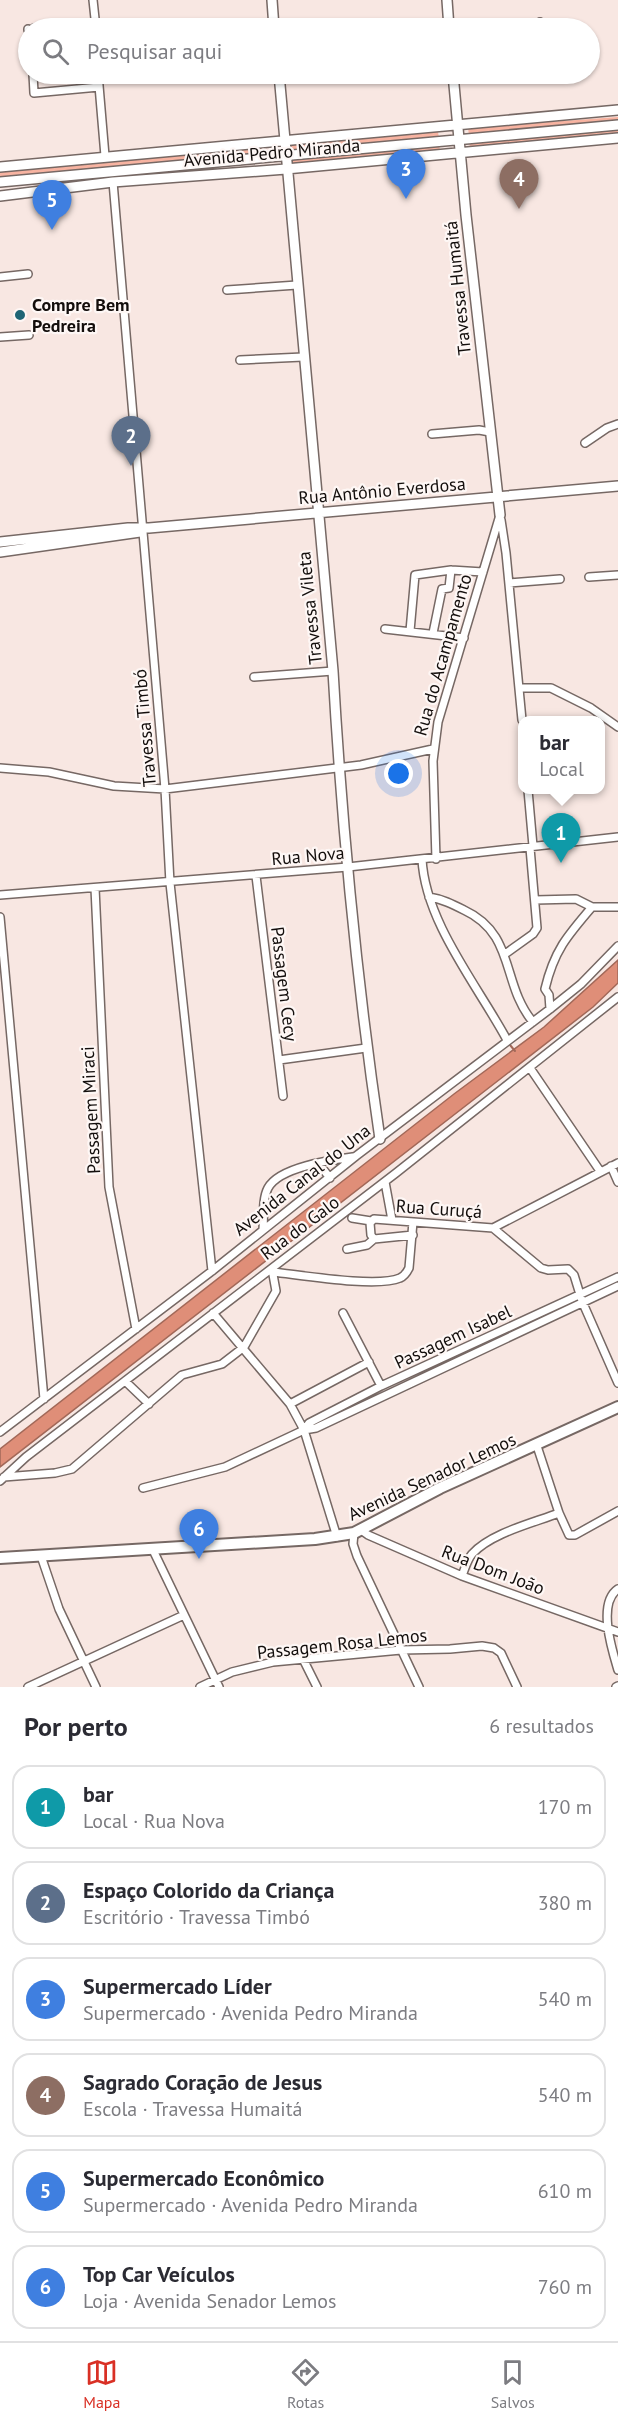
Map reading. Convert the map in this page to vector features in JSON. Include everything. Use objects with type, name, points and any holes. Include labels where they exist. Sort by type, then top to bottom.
[{"type":"main road","name":"Avenida Senador Lemos","points":[[0,1558],[337,1537],[357,1532],[440,1488],[537,1446],[618,1407]]},
{"type":"street","points":[[93,0],[94,18]]},
{"type":"street","points":[[272,0],[273,18]]},
{"type":"street","points":[[447,0],[448,18]]},
{"type":"street","points":[[34,84],[34,93],[99,87]]},
{"type":"street","points":[[99,84],[105,156]]},
{"type":"street","name":"Travessa Vileta","points":[[280,84],[333,671],[348,867],[366,1048],[380,1139]]},
{"type":"street","name":"Travessa Humaitá","points":[[454,84],[498,498]]},
{"type":"street","name":"Avenida Pedro Miranda","points":[[0,167],[618,110]]},
{"type":"street","name":"Avenida Pedro Miranda","points":[[0,182],[618,125]]},
{"type":"street","name":"Avenida Pedro Miranda","points":[[0,196],[113,183],[618,138]]},
{"type":"street","name":"Travessa Timbó","points":[[113,183],[145,529],[170,883],[212,1271]]},
{"type":"street","points":[[0,277],[28,274]]},
{"type":"street","points":[[227,290],[297,285]]},
{"type":"street","points":[[0,337],[29,335]]},
{"type":"street","points":[[240,360],[303,357]]},
{"type":"street","points":[[585,443],[618,424]]},
{"type":"street","points":[[432,434],[479,430],[490,432]]},
{"type":"street","name":"Rua Antônio Everdosa","points":[[0,542],[618,486]]},
{"type":"street","name":"Rua do Acampamento","points":[[436,859],[433,749],[442,706],[500,515],[498,498]]},
{"type":"street","points":[[500,515],[506,553],[522,716]]},
{"type":"street","name":"Rua Antônio Everdosa","points":[[0,552],[145,529]]},
{"type":"street","points":[[410,631],[415,575],[451,570],[483,572]]},
{"type":"street","points":[[434,633],[442,589],[449,588],[451,570]]},
{"type":"street","points":[[589,578],[618,575]]},
{"type":"street","points":[[509,583],[560,579]]},
{"type":"street","points":[[385,629],[464,638]]},
{"type":"street","points":[[254,677],[333,671]]},
{"type":"street","points":[[519,688],[551,688],[602,716]]},
{"type":"street","points":[[605,718],[618,727]]},
{"type":"street","points":[[0,768],[49,772],[114,786],[165,789],[339,768],[433,749]]},
{"type":"street","points":[[505,954],[536,932],[538,925],[528,794]]},
{"type":"street","name":"Rua Nova","points":[[0,895],[256,876],[436,859],[618,837]]},
{"type":"street","points":[[422,859],[423,879],[429,897],[462,963],[507,1040]]},
{"type":"street","name":"Passagem Cecy","points":[[256,876],[283,1096]]},
{"type":"street","name":"Passagem Miraci","points":[[95,888],[109,1187],[136,1329]]},
{"type":"street","points":[[429,897],[441,899],[477,917],[492,931],[505,954],[521,1006],[533,1022]]},
{"type":"street","points":[[536,900],[576,899],[592,907],[618,907]]},
{"type":"street","points":[[550,1009],[549,995],[545,989],[556,953],[562,942],[592,907]]},
{"type":"street","points":[[0,917],[44,1399]]},
{"type":"street","name":"Avenida Canal do Una","points":[[0,1432],[550,1009],[581,984],[618,946]]},
{"type":"street","name":"Rua do Galo","points":[[2,1479],[26,1457],[213,1313],[273,1270],[618,997]]},
{"type":"street","points":[[279,1060],[366,1048]]},
{"type":"street","points":[[530,1068],[600,1171]]},
{"type":"street","points":[[263,1229],[265,1196],[270,1185],[279,1176],[356,1156]]},
{"type":"street","points":[[319,1164],[330,1178]]},
{"type":"street","points":[[614,1164],[618,1182]]},
{"type":"street","name":"Rua Curuçá","points":[[413,1235],[374,1239],[371,1235],[371,1221],[392,1220],[493,1228],[614,1164]]},
{"type":"street","points":[[385,1182],[392,1220]]},
{"type":"street","points":[[352,1218],[371,1221]]},
{"type":"street","points":[[2,1479],[72,1469],[182,1375],[222,1364],[244,1347],[276,1291],[273,1270],[372,1282],[399,1279],[409,1268],[413,1222]]},
{"type":"street","name":"Rua Curuçá","points":[[493,1228],[541,1268],[568,1269],[574,1275],[581,1298]]},
{"type":"street","points":[[347,1249],[367,1245],[374,1239]]},
{"type":"street","name":"Passagem Isabel","points":[[143,1488],[225,1467],[304,1430],[315,1428],[581,1298],[618,1277]]},
{"type":"street","name":"Passagem Isabel","points":[[304,1430],[309,1423],[381,1386],[581,1298],[618,1286]]},
{"type":"street","points":[[581,1298],[618,1383]]},
{"type":"street","points":[[213,1313],[290,1404],[304,1430],[337,1537]]},
{"type":"street","points":[[343,1313],[381,1386]]},
{"type":"street","points":[[290,1404],[369,1362]]},
{"type":"street","points":[[125,1381],[149,1404]]},
{"type":"street","points":[[537,1446],[567,1533],[572,1536],[618,1511]]},
{"type":"street","points":[[462,1575],[469,1558],[478,1549],[516,1529],[559,1513]]},
{"type":"street","points":[[357,1532],[353,1544],[357,1556],[418,1685],[409,1687]]},
{"type":"street","name":"Rua Dom João","points":[[357,1532],[462,1575],[618,1632]]},
{"type":"street","points":[[152,1548],[219,1687]]},
{"type":"street","points":[[41,1556],[59,1609],[96,1687]]},
{"type":"street","points":[[618,1589],[611,1597],[606,1628],[618,1670]]},
{"type":"street","points":[[28,1687],[184,1615]]},
{"type":"street","name":"Passagem Rosa Lemos","points":[[200,1687],[215,1679],[273,1662],[401,1650],[490,1647],[501,1653],[517,1687]]},
{"type":"street","points":[[303,1659],[316,1687]]},
{"type":"shaded area","points":[[618,117],[618,123],[469,135],[468,128]]},
{"type":"shaded area","points":[[618,128],[618,135],[470,149],[469,140]]},
{"type":"shaded area","points":[[438,132],[439,138],[289,152],[288,145]]},
{"type":"shaded area","points":[[439,143],[440,152],[292,167],[291,157]]},
{"type":"shaded area","points":[[262,146],[263,155],[0,180],[0,170]]},
{"type":"shaded area","points":[[618,960],[618,983],[593,1007],[0,1467],[0,1449],[454,1094],[544,1027]]},
{"type":"waterway","points":[[510,1045],[515,1051]]},
{"type":"place","name":"Supermercado Líder","points":[[406,199]]},
{"type":"place","name":"Sagrado Coração de Jesus","points":[[519,209]]},
{"type":"place","name":"Supermercado Econômico","points":[[52,230]]},
{"type":"place","name":"Compre Bem Pedreira","points":[[20,315]]},
{"type":"place","name":"Espaço Colorido da Criança","points":[[131,466]]},
{"type":"place","name":"bar","points":[[561,863]]},
{"type":"place","name":"Top Car Veículos","points":[[199,1559]]}]
